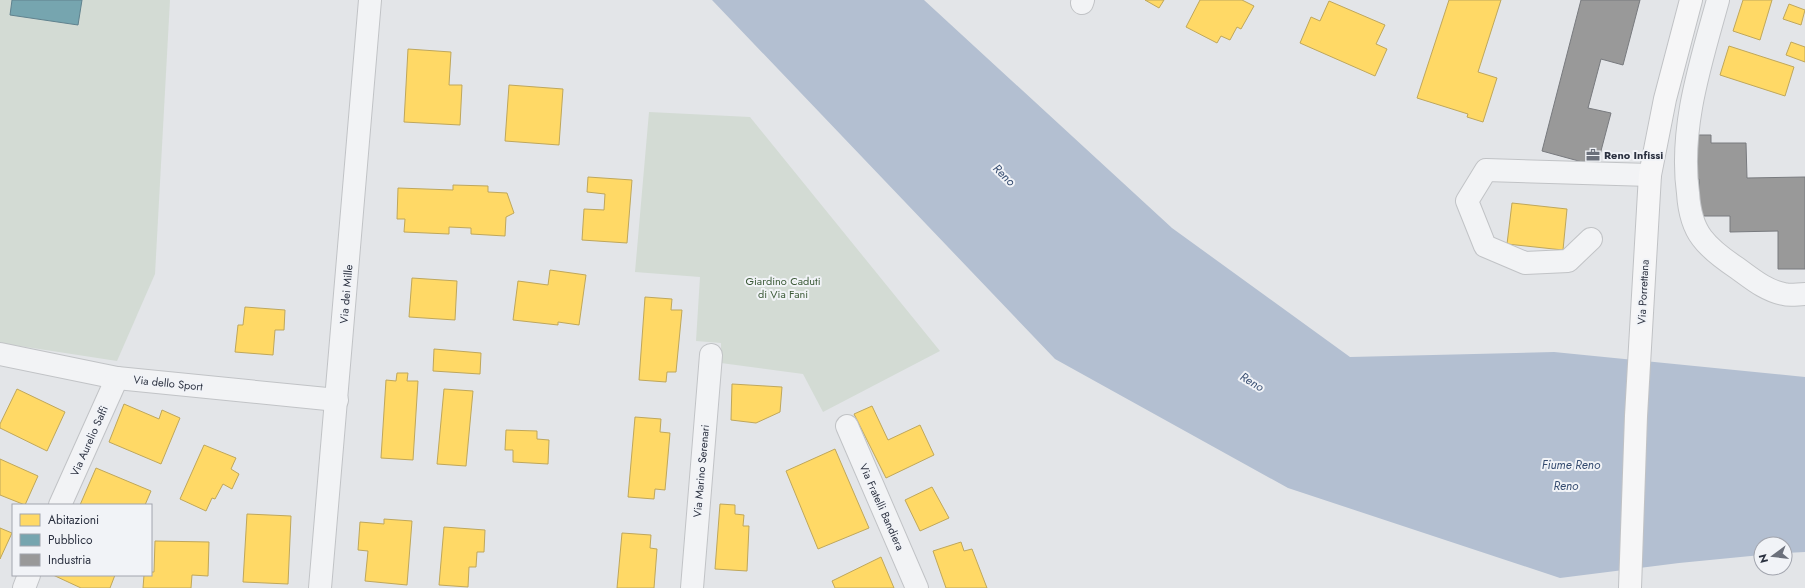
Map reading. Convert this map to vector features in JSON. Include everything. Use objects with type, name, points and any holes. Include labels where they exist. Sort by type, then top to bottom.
[{"type":"main road","name":"Via Porrettana","points":[[1630,588],[1636,416],[1650,181],[1665,99],[1691,0]]},
{"type":"street","name":"Via dei Mille","points":[[320,588],[370,0]]},
{"type":"street","points":[[1718,0],[1698,75],[1688,123],[1685,172],[1690,213],[1702,238],[1723,258],[1767,288],[1784,295],[1805,294]]},
{"type":"street","points":[[1590,239],[1568,261],[1525,263],[1485,246],[1467,202],[1486,170],[1650,181]]},
{"type":"street","name":"Via dello Sport","points":[[0,354],[117,378],[337,400]]},
{"type":"street","name":"Via Marino Serenari","points":[[692,588],[711,354]]},
{"type":"street","name":"Via Aurelio Saffi","points":[[60,504],[117,378]]},
{"type":"street","name":"Via Fratelli Bandiera","points":[[846,426],[917,588]]},
{"type":"street","points":[[24,588],[29,576]]},
{"type":"green space","points":[[0,0],[170,0],[155,274],[117,361],[0,343]]},
{"type":"green space","name":"Giardino Caduti di Via Fani","points":[[649,112],[750,117],[940,351],[823,412],[803,374],[721,363],[721,343],[696,341],[700,277],[635,272]]},
{"type":"water","name":"Fiume Reno","points":[[712,0],[924,0],[1172,228],[1350,357],[1554,352],[1805,377],[1805,552],[1793,553],[1793,536],[1753,536],[1753,556],[1679,563],[1560,578],[1288,488],[1055,359]]},
{"type":"building: Abitazioni","points":[[1145,0],[1164,0],[1159,8]]},
{"type":"building: Abitazioni","points":[[1200,0],[1242,0],[1254,6],[1241,29],[1237,27],[1230,40],[1221,36],[1217,43],[1186,27]]},
{"type":"building: Abitazioni","points":[[1449,0],[1501,0],[1478,72],[1497,78],[1483,122],[1467,117],[1468,114],[1417,98]]},
{"type":"building: Abitazioni","points":[[1743,0],[1772,0],[1760,40],[1733,31]]},
{"type":"building: Abitazioni","points":[[1329,1],[1385,25],[1376,44],[1387,49],[1375,76],[1300,43],[1311,17],[1320,21]]},
{"type":"building: Abitazioni","points":[[1789,4],[1805,10],[1801,25],[1783,19]]},
{"type":"building: Abitazioni","points":[[1791,42],[1805,47],[1805,62],[1786,55]]},
{"type":"building: Abitazioni","points":[[1729,46],[1794,67],[1785,96],[1720,75]]},
{"type":"building: Abitazioni","points":[[408,49],[451,52],[449,85],[462,85],[460,125],[404,122]]},
{"type":"building: Abitazioni","points":[[509,85],[563,89],[559,145],[505,141]]},
{"type":"building: Abitazioni","points":[[588,177],[632,180],[627,243],[582,240],[584,209],[604,210],[605,194],[587,192]]},
{"type":"building: Abitazioni","points":[[453,185],[488,186],[488,192],[507,193],[514,213],[506,217],[505,236],[471,234],[471,228],[449,227],[449,234],[404,232],[405,219],[397,219],[398,188],[453,190]]},
{"type":"building: Abitazioni","points":[[1512,203],[1567,209],[1563,250],[1507,244]]},
{"type":"building: Abitazioni","points":[[550,270],[586,275],[579,325],[558,322],[558,325],[513,320],[518,281],[548,285]]},
{"type":"building: Abitazioni","points":[[412,278],[457,281],[455,320],[409,317]]},
{"type":"building: Abitazioni","points":[[645,297],[672,299],[671,310],[682,310],[676,372],[667,372],[666,382],[639,380]]},
{"type":"building: Abitazioni","points":[[245,307],[285,310],[284,330],[275,330],[273,355],[235,352],[238,325],[243,325]]},
{"type":"building: Abitazioni","points":[[434,349],[481,353],[480,374],[433,371]]},
{"type":"building: Abitazioni","points":[[397,373],[408,373],[407,381],[418,381],[413,460],[381,458],[386,380],[396,381]]},
{"type":"building: Abitazioni","points":[[732,384],[782,387],[780,412],[756,423],[731,420]]},
{"type":"building: Abitazioni","points":[[17,389],[65,412],[47,451],[0,428],[0,424]]},
{"type":"building: Abitazioni","points":[[444,389],[473,391],[466,466],[437,464]]},
{"type":"building: Abitazioni","points":[[124,404],[159,419],[162,410],[180,418],[161,464],[109,442]]},
{"type":"building: Abitazioni","points":[[872,406],[888,440],[920,425],[934,455],[886,478],[854,414]]},
{"type":"building: Abitazioni","points":[[635,417],[661,419],[660,432],[670,433],[665,490],[655,489],[654,499],[628,497]]},
{"type":"building: Abitazioni","points":[[506,430],[537,431],[537,439],[549,440],[548,464],[513,462],[513,450],[505,450]]},
{"type":"building: Abitazioni","points":[[204,445],[236,458],[231,469],[239,474],[232,489],[223,484],[215,499],[212,498],[206,511],[180,499]]},
{"type":"building: Abitazioni","points":[[835,449],[869,528],[818,549],[786,471]]},
{"type":"building: Abitazioni","points":[[0,459],[38,476],[25,504],[0,495]]},
{"type":"building: Abitazioni","points":[[96,468],[151,491],[145,504],[80,504]]},
{"type":"building: Abitazioni","points":[[932,487],[949,518],[920,531],[905,500]]},
{"type":"building: Abitazioni","points":[[720,504],[735,505],[735,514],[744,515],[743,526],[749,526],[747,571],[715,569]]},
{"type":"building: Abitazioni","points":[[247,514],[291,516],[288,584],[243,582]]},
{"type":"building: Abitazioni","points":[[384,519],[412,521],[407,585],[365,581],[368,551],[358,550],[360,522],[384,524]]},
{"type":"building: Abitazioni","points":[[444,527],[485,530],[484,552],[477,552],[476,567],[469,567],[468,587],[439,585]]},
{"type":"building: Abitazioni","points":[[0,528],[12,533],[0,559]]},
{"type":"building: Abitazioni","points":[[622,533],[651,535],[650,548],[657,549],[654,588],[617,588]]},
{"type":"building: Abitazioni","points":[[155,541],[209,542],[208,576],[192,575],[191,588],[143,588],[144,576],[152,576],[152,572],[154,572]]},
{"type":"building: Abitazioni","points":[[961,542],[964,551],[972,549],[987,588],[946,588],[933,551]]},
{"type":"building: Abitazioni","points":[[881,557],[894,588],[835,588],[832,581]]},
{"type":"building: Abitazioni","points":[[55,576],[115,576],[110,588],[81,588]]},
{"type":"building: Pubblico","points":[[12,0],[82,0],[78,25],[10,15]]},
{"type":"building: Industria","points":[[1581,0],[1640,0],[1623,65],[1601,59],[1588,108],[1611,113],[1597,166],[1542,151]]},
{"type":"building: Industria","points":[[1694,135],[1711,135],[1711,143],[1746,143],[1747,178],[1805,177],[1805,269],[1778,269],[1778,231],[1730,232],[1730,216],[1700,216],[1699,179],[1695,179]]},
{"type":"place","name":"Reno Infissi","points":[[1593,155]]},
{"type":"water label","name":"Reno","points":[[1004,175]]},
{"type":"water label","name":"Reno","points":[[1252,382]]},
{"type":"water label","name":"Reno","points":[[1566,486]]}]
